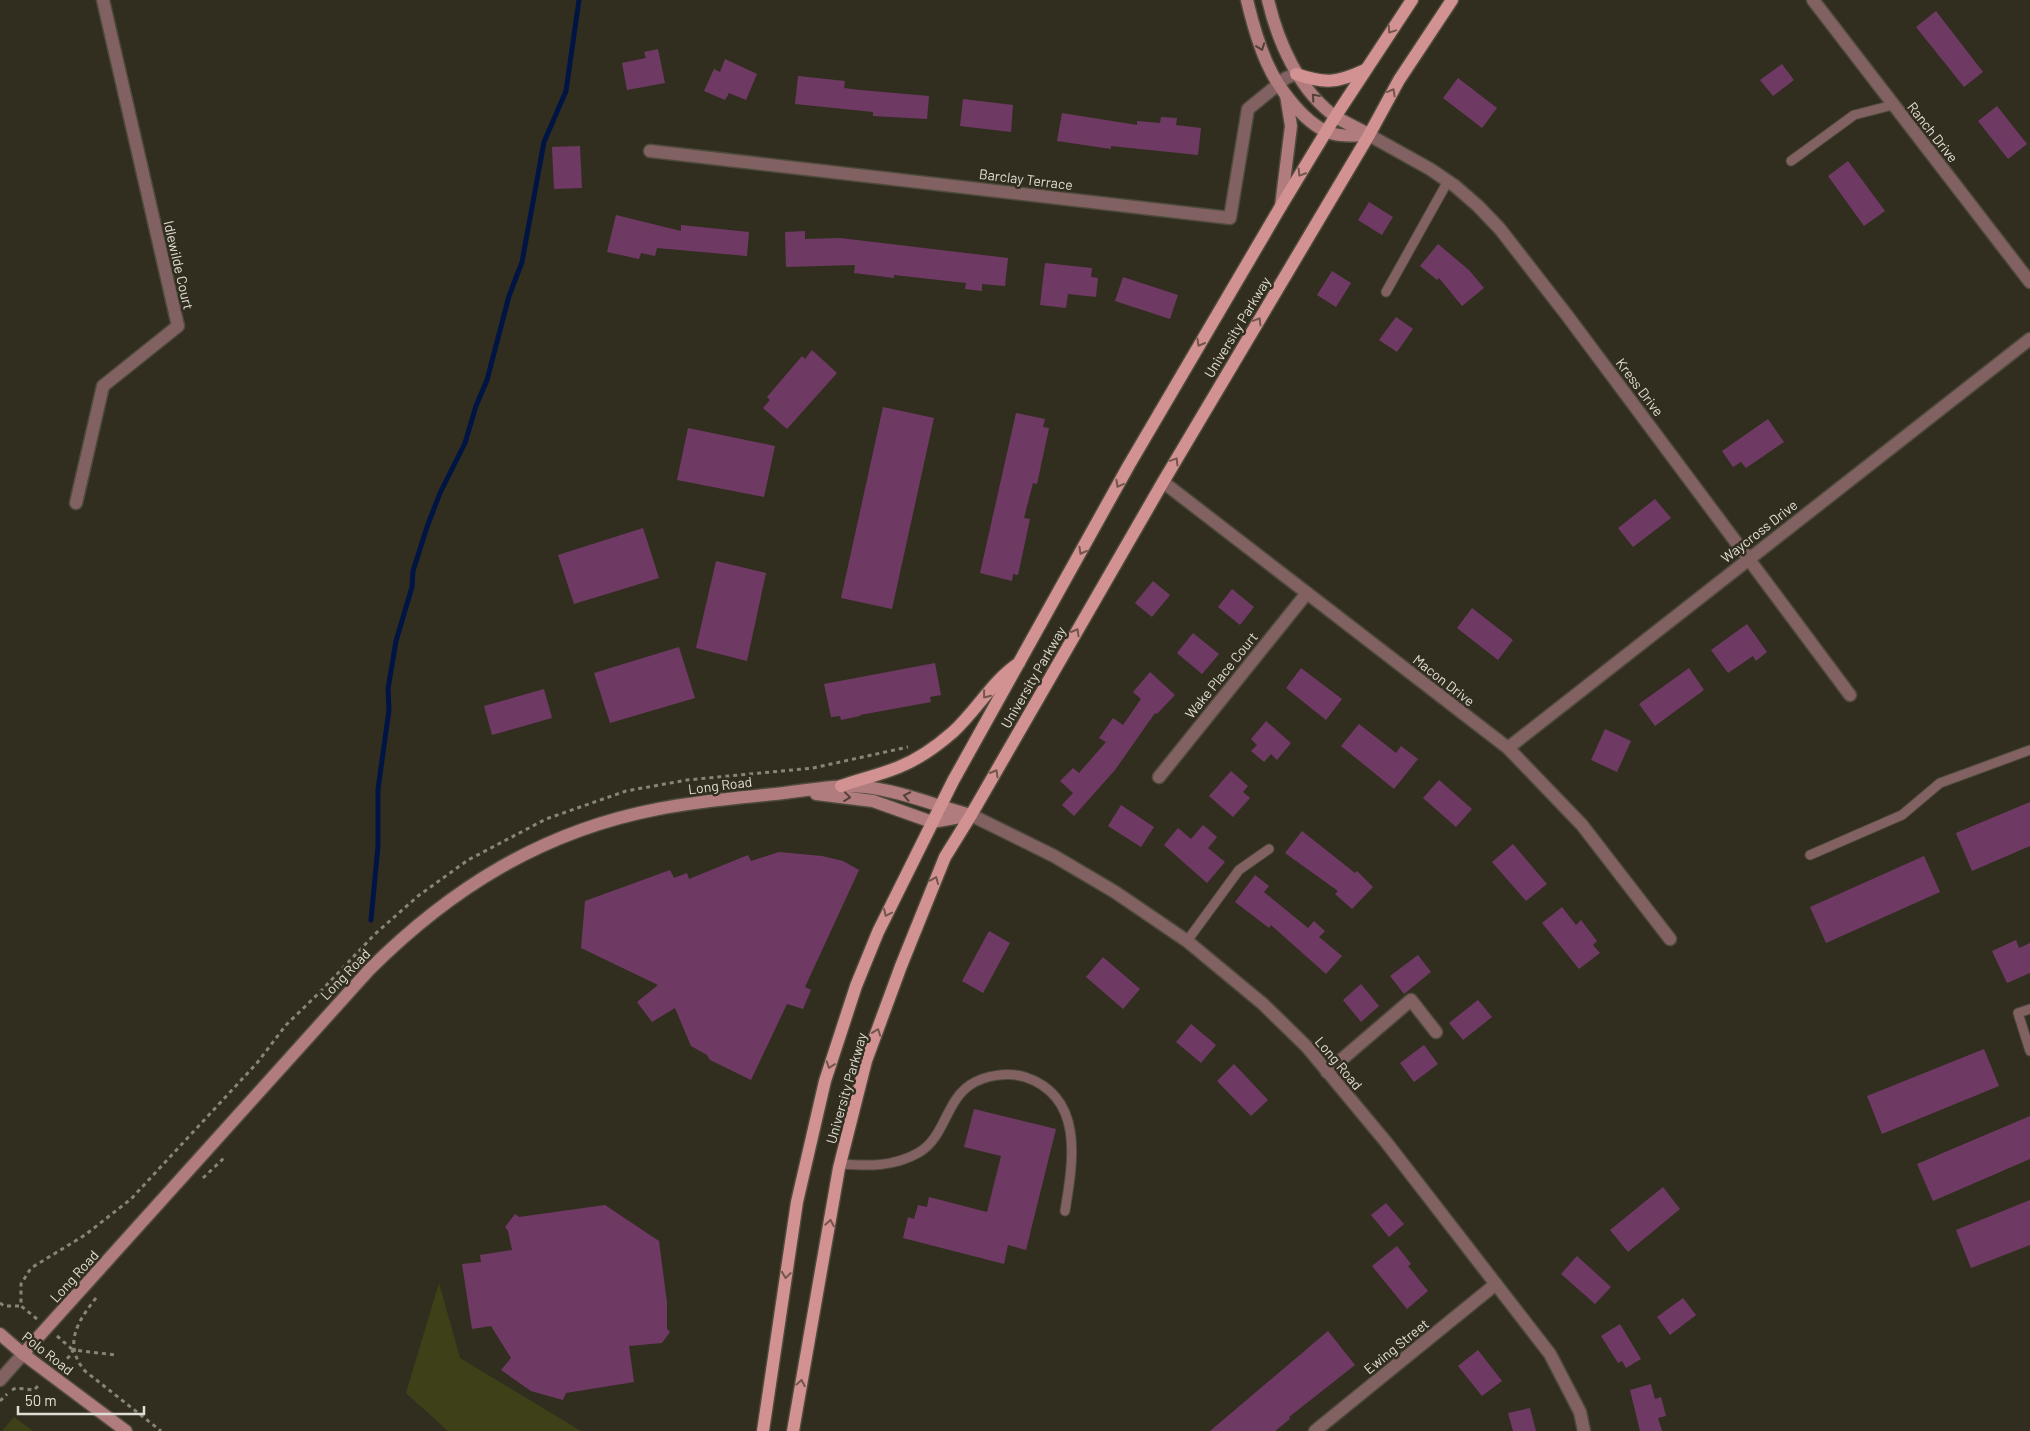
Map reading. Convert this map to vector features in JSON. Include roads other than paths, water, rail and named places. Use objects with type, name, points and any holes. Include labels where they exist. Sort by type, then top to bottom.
[{"type":"main road","points":[[1247,0],[1254,29],[1267,63],[1282,89],[1312,123],[1335,135],[1369,135]]},
{"type":"main road","points":[[1268,0],[1284,51],[1296,74],[1319,101],[1336,117],[1369,135]]},
{"type":"main road","name":"University Parkway","points":[[763,1431],[797,1202],[825,1081],[856,986],[878,932],[939,807],[1129,465],[1326,131],[1412,0]]},
{"type":"main road","name":"University Parkway","points":[[793,1431],[840,1164],[866,1062],[944,857],[971,815],[1163,482],[1369,135],[1399,80],[1452,0]]},
{"type":"main road","points":[[1296,74],[1317,81],[1330,82],[1344,80],[1365,70]]},
{"type":"main road","points":[[1281,206],[1291,126],[1282,89]]},
{"type":"main road","points":[[841,786],[899,767],[929,752],[954,731],[978,706],[1004,673],[1021,662]]},
{"type":"main road","name":"Long Road","points":[[23,1354],[248,1102],[369,970],[420,922],[474,882],[509,861],[560,838],[624,817],[656,809],[712,800],[841,786],[866,787],[916,798],[939,807],[971,815]]},
{"type":"main road","name":"Long Road","points":[[798,791],[873,801],[932,822],[971,815]]},
{"type":"main road","name":"Polo Road","points":[[0,1334],[23,1354],[126,1431]]},
{"type":"street","name":"Idlewilde Court","points":[[76,503],[103,386],[178,326],[103,0]]},
{"type":"street","name":"Ranch Drive","points":[[1813,0],[2030,282]]},
{"type":"street","name":"Barclay Terrace","points":[[650,151],[1230,218],[1248,109],[1282,89],[1296,74]]},
{"type":"street","name":"Kress Drive","points":[[1369,135],[1430,168],[1478,206],[1500,229],[1566,314],[1850,695]]},
{"type":"street","name":"Waycross Drive","points":[[1508,748],[2030,339]]},
{"type":"street","name":"Macon Drive","points":[[1163,482],[1508,748],[1582,825],[1670,939]]},
{"type":"street","name":"Wake Place Court","points":[[1159,777],[1307,593]]},
{"type":"street","name":"Long Road","points":[[971,815],[1054,856],[1108,887],[1187,941],[1263,1004],[1307,1047],[1386,1142],[1550,1354],[1580,1412],[1584,1431]]},
{"type":"street","points":[[1327,1072],[1411,1000],[1436,1032]]},
{"type":"street","name":"Ewing Street","points":[[1315,1431],[1496,1284]]},
{"type":"street","points":[[0,1380],[23,1354]]},
{"type":"lane","points":[[1791,161],[1854,114],[1893,105]]},
{"type":"lane","points":[[1386,292],[1448,181]]},
{"type":"lane","points":[[1810,855],[1902,815],[1940,782],[2030,750]]},
{"type":"lane","points":[[1187,941],[1239,870],[1269,849]]},
{"type":"lane","points":[[2030,1009],[2018,1013],[2030,1052]]},
{"type":"lane","points":[[840,1164],[882,1166],[899,1162],[919,1153],[936,1137],[956,1100],[971,1084],[996,1076],[1022,1076],[1046,1086],[1060,1101],[1067,1116],[1072,1168],[1065,1211]]},
{"type":"waterway","points":[[371,920],[378,846],[378,789],[389,710],[388,689],[396,641],[412,587],[413,571],[427,527],[440,493],[465,443],[476,406],[487,380],[509,296],[522,262],[544,142],[566,91],[579,0]]}]
